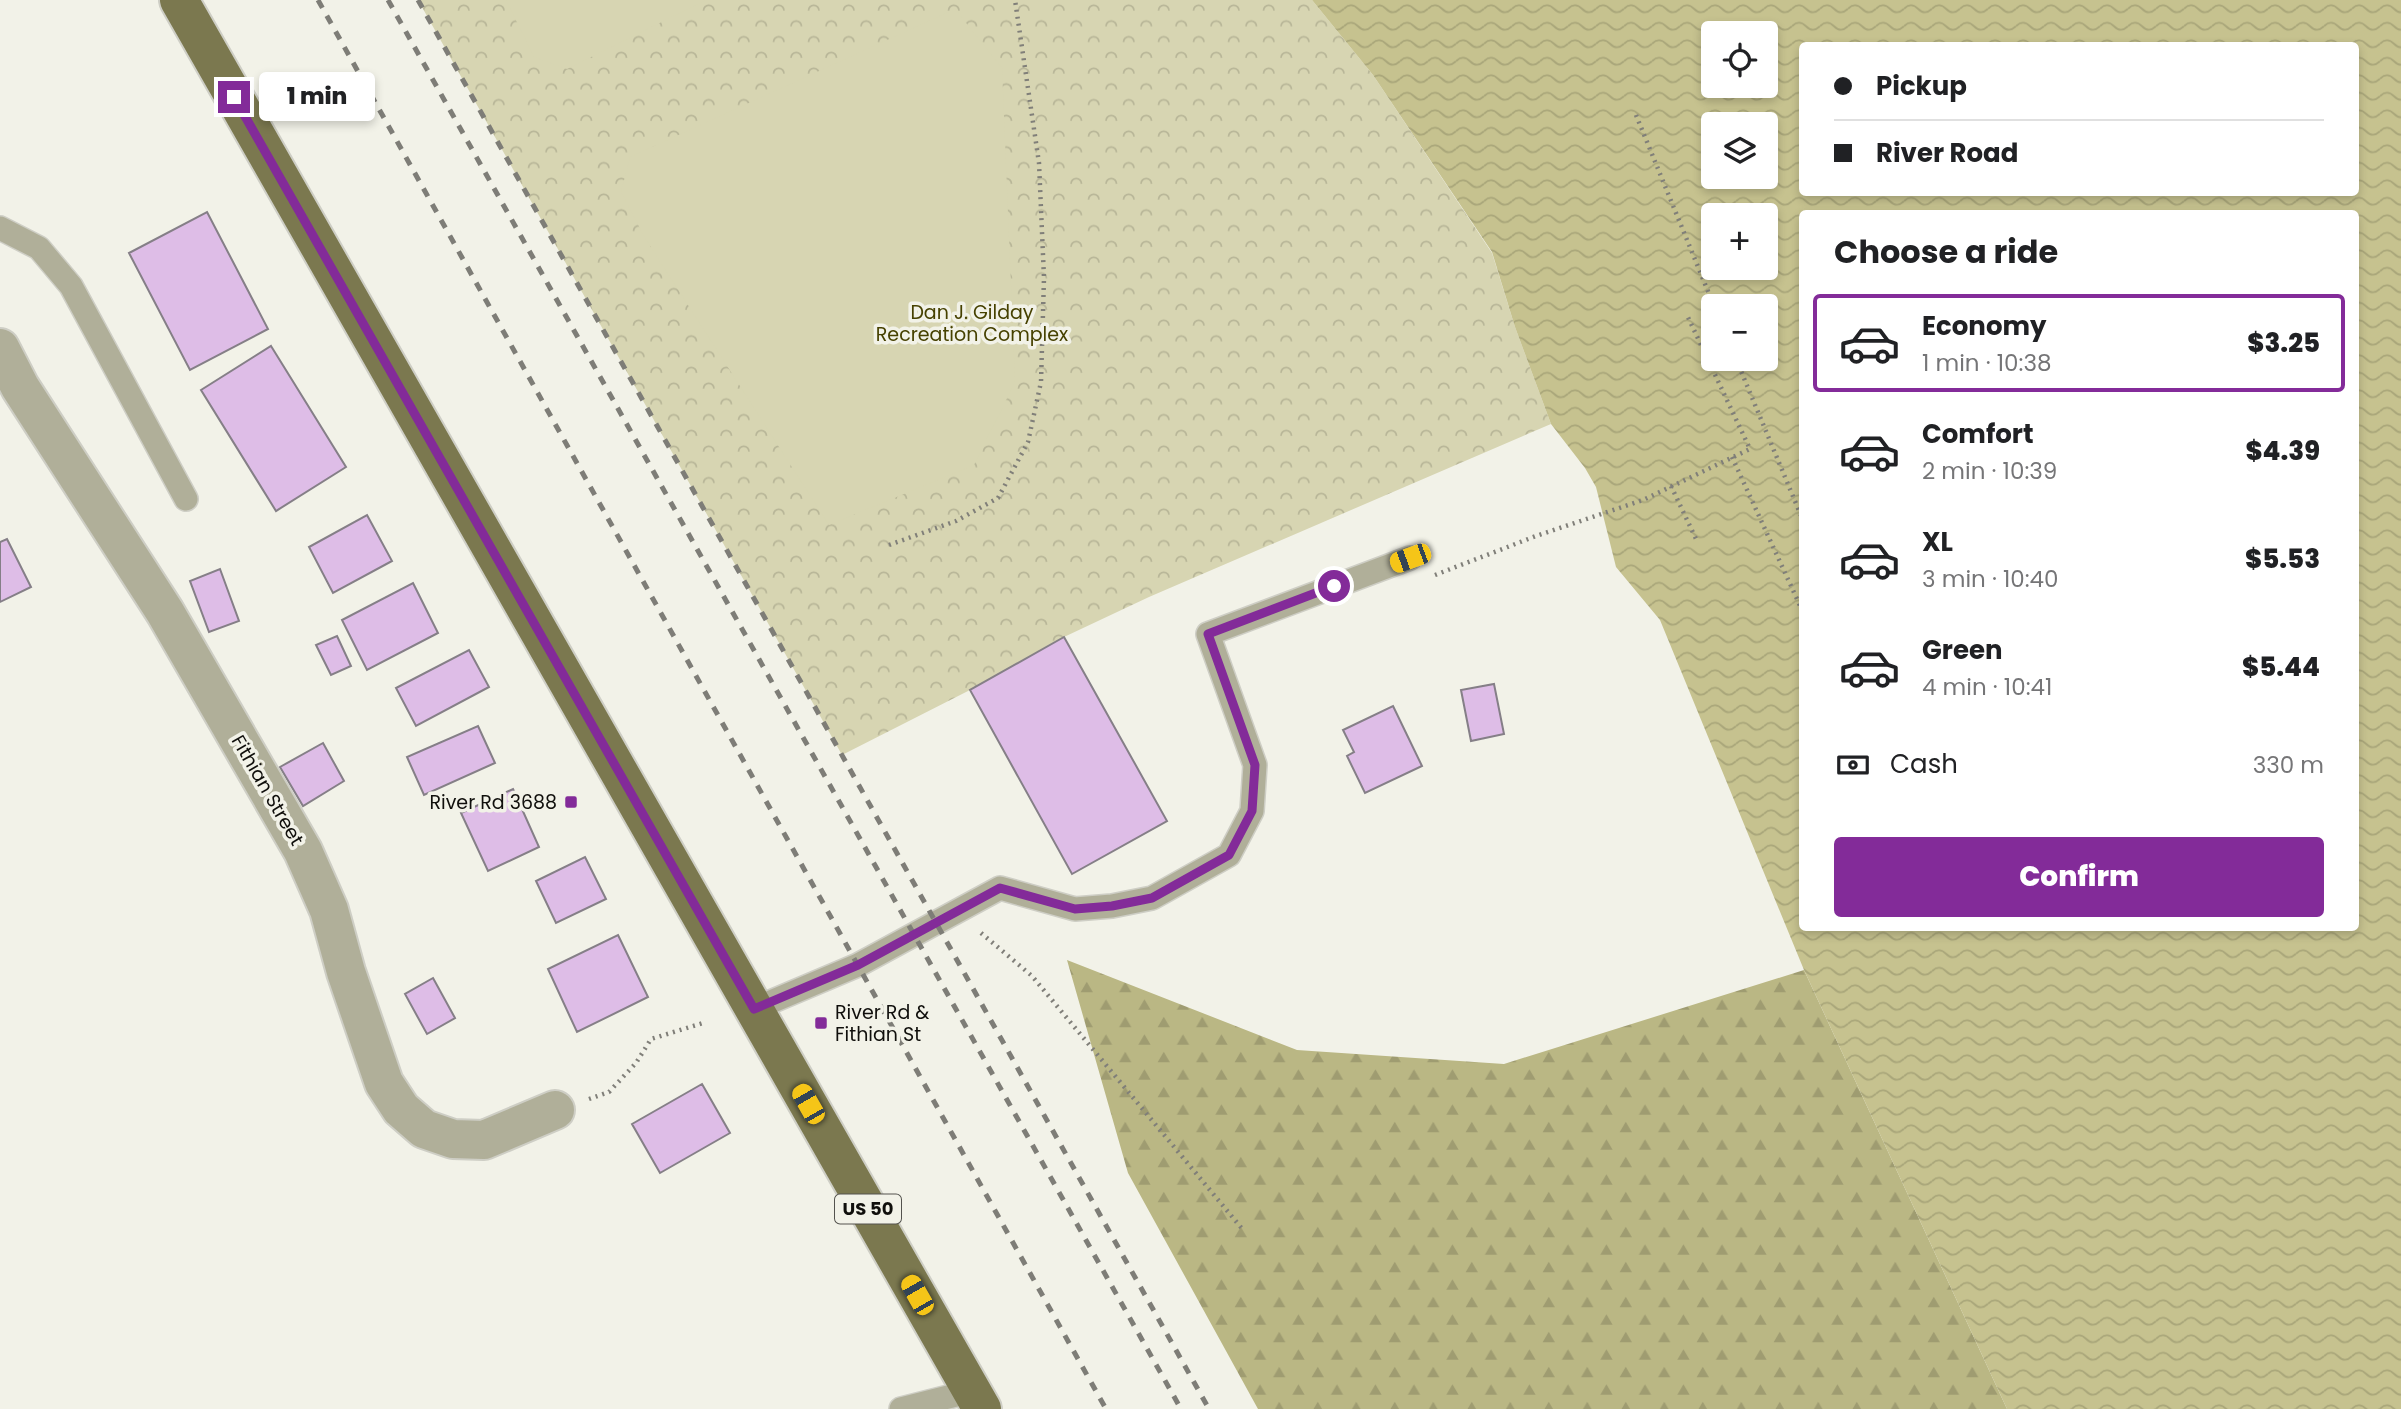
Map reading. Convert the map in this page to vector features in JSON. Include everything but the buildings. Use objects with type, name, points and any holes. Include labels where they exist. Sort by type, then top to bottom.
[{"type":"main road","name":"US 50","points":[[179,0],[977,1400]]},
{"type":"street","name":"Fithian Street","points":[[0,348],[20,387],[165,612],[303,851],[328,910],[384,1083],[401,1110],[425,1129],[453,1139],[484,1140],[555,1110]]},
{"type":"lane","points":[[0,228],[39,248],[71,286],[186,499]]},
{"type":"lane","points":[[754,1009],[858,965],[1000,888],[1075,909],[1112,906],[1152,898],[1229,855],[1252,811],[1255,765],[1208,634],[1410,558]]},
{"type":"lane","points":[[901,1409],[977,1400]]},
{"type":"path","points":[[889,545],[956,521],[998,498],[1028,442],[1041,382],[1044,278],[1039,163],[1015,0]]},
{"type":"path","points":[[1636,115],[1709,294]]},
{"type":"path","points":[[1430,577],[1643,499],[1750,449],[1686,313]]},
{"type":"path","points":[[1741,371],[1799,511]]},
{"type":"path","points":[[1732,457],[1799,603]]},
{"type":"path","points":[[1671,486],[1697,541]]},
{"type":"path","points":[[936,922],[981,933],[1032,976],[1244,1231]]},
{"type":"path","points":[[555,1110],[609,1092],[636,1063],[651,1039],[703,1023]]},
{"type":"green space","name":"Dan J. Gilday Recreation Complex","points":[[418,0],[1312,0],[1373,75],[1492,253],[1515,327],[1551,424],[1149,597],[1064,637],[970,690],[842,755]]},
{"type":"green space","points":[[506,0],[706,0],[567,69],[534,57]]},
{"type":"green space","points":[[955,9],[1002,68],[1015,382],[974,465],[829,525],[645,238],[621,192],[630,157]]},
{"type":"green space","points":[[1067,960],[1297,1050],[1504,1064],[1804,970],[2007,1409],[1258,1409],[1128,1173]]},
{"type":"water","points":[[1312,0],[2401,0],[2401,1409],[2007,1409],[1804,970],[1660,620],[1616,567],[1596,487],[1551,424],[1515,327],[1492,252],[1373,75]]},
{"type":"railway","points":[[318,0],[1106,1409]]},
{"type":"railway","points":[[388,0],[1181,1409]]},
{"type":"railway","points":[[418,0],[1209,1409]]},
{"type":"place","name":"River Rd 3688","points":[[571,802]]},
{"type":"place","name":"River Rd & Fithian St","points":[[821,1023]]},
{"type":"route","points":[[234,97],[754,1009],[858,965],[1000,888],[1075,909],[1112,906],[1152,898],[1229,855],[1252,811],[1255,765],[1208,634],[1334,586]]}]
